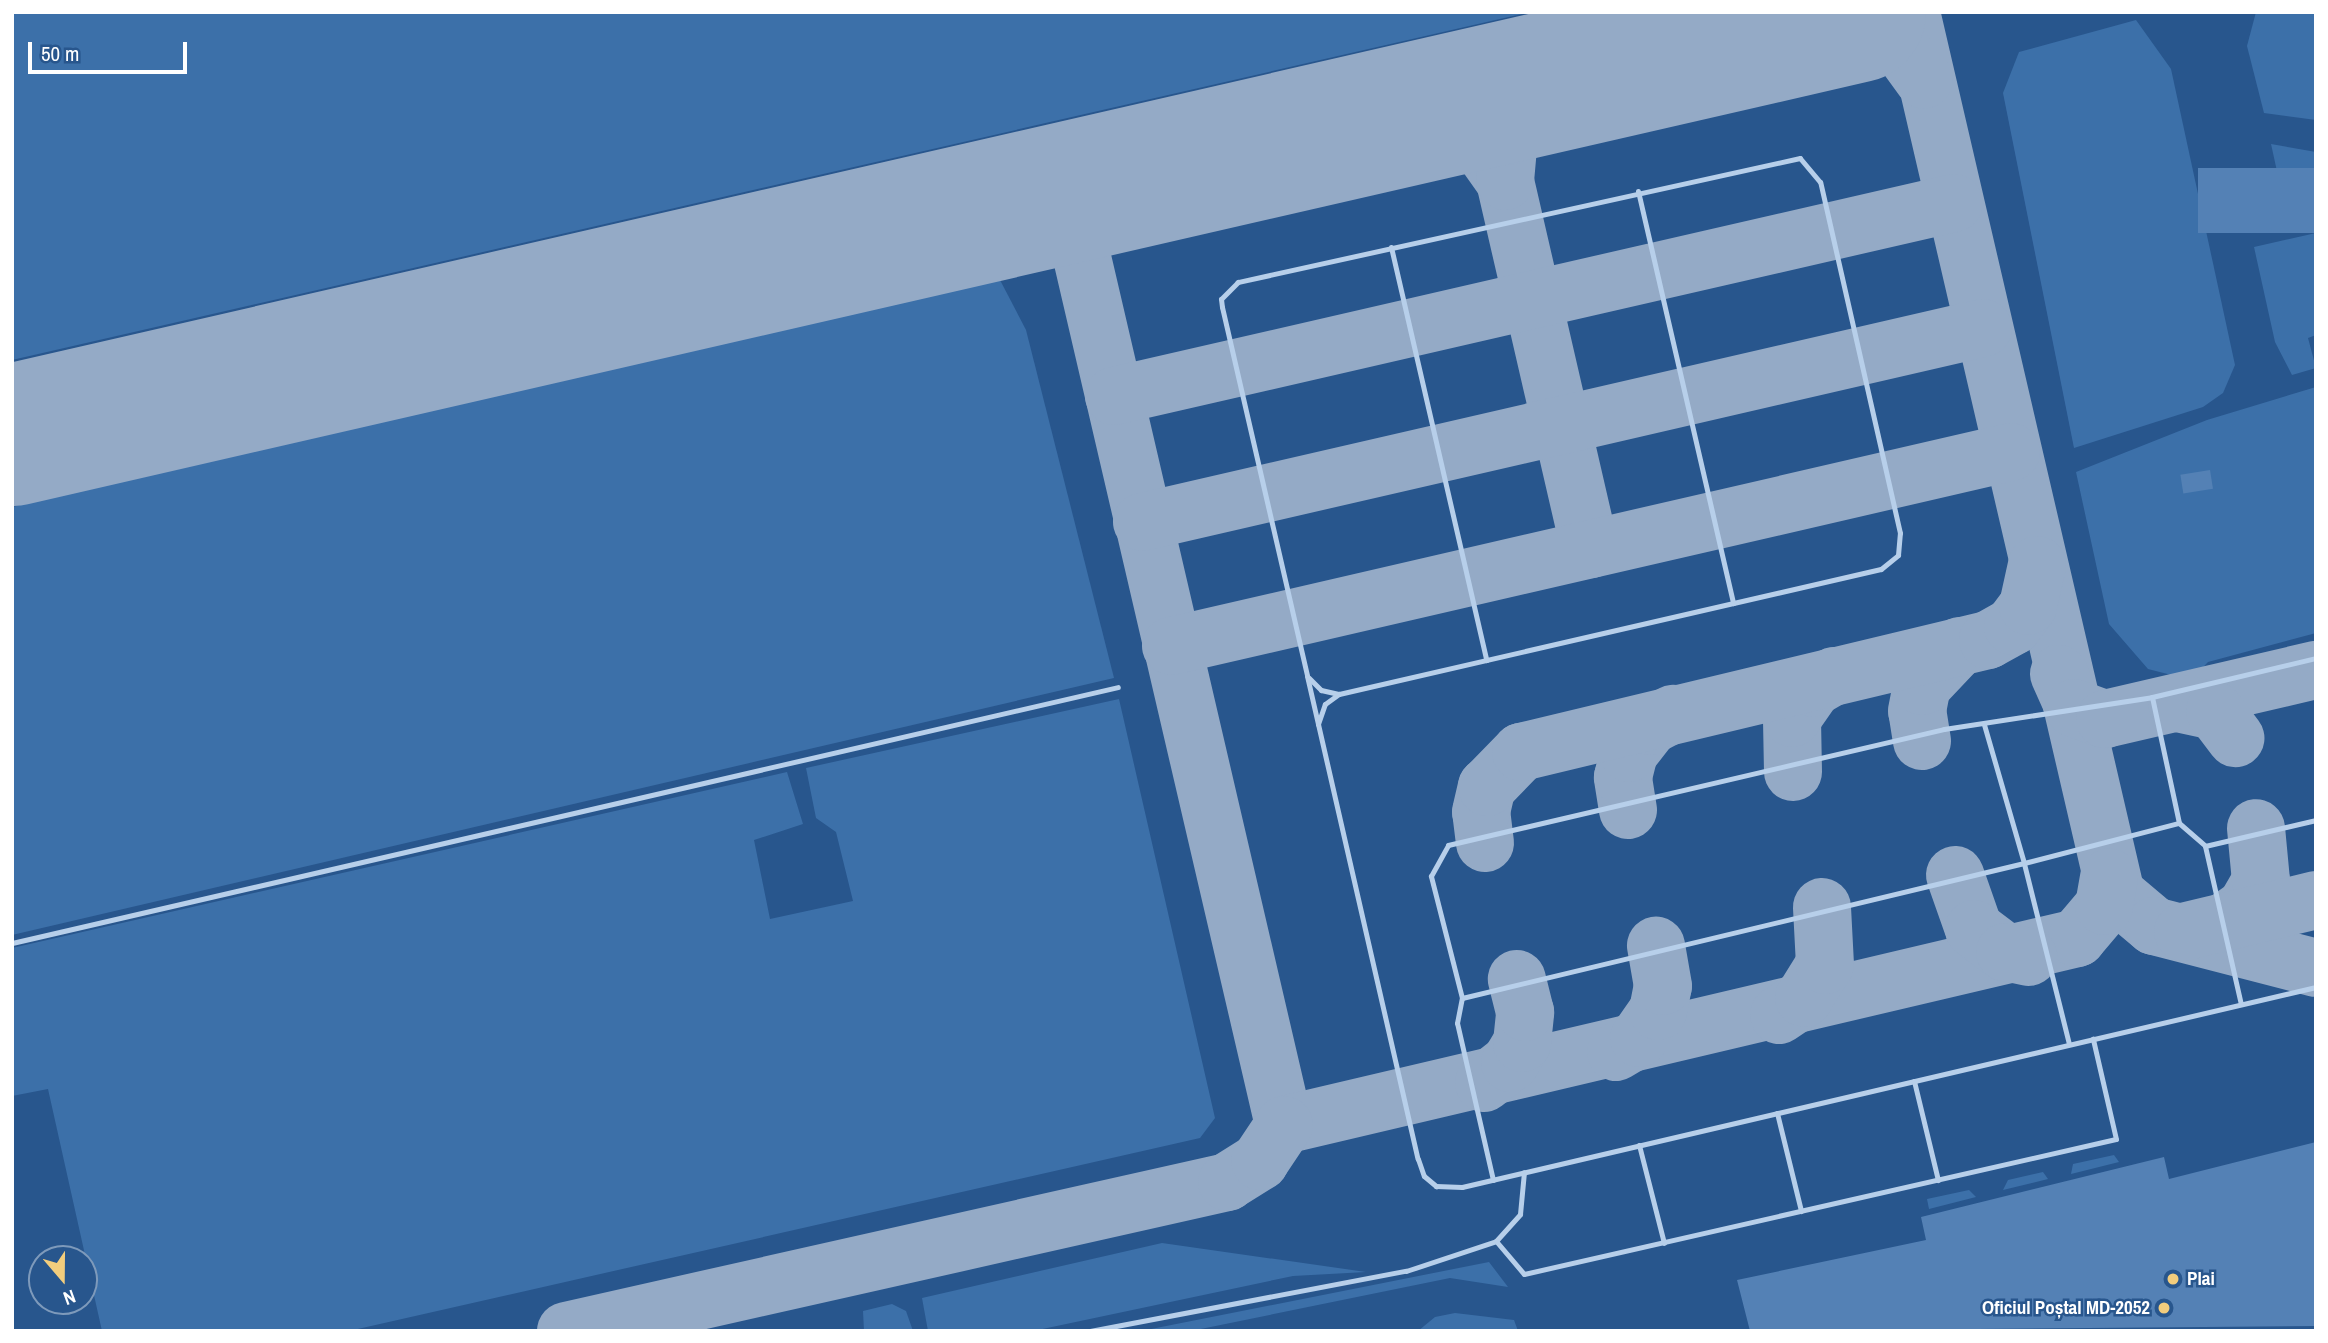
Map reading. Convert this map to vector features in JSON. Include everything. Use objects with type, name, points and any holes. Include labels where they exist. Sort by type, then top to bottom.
[{"type":"lane","points":[[1318,724],[1325,704],[1339,694],[1881,569],[1900,544],[1823,196],[1810,164],[1788,157],[1238,282],[1221,299],[1318,724],[1424,1176],[1448,1189],[1493,1180],[2316,987]]},
{"type":"lane","points":[[1637,191],[1733,603]]},
{"type":"lane","points":[[1391,247],[1486,660]]},
{"type":"lane","points":[[1493,1180],[1457,1023],[1462,998],[1431,876],[1448,845],[1984,724],[2152,697],[2316,659]]},
{"type":"lane","points":[[1307,676],[1321,690],[1339,694]]},
{"type":"lane","points":[[12,943],[1118,687]]},
{"type":"lane","points":[[2152,697],[2179,823],[2204,846],[2241,1004]]},
{"type":"lane","points":[[1984,724],[2024,863],[2069,1044]]},
{"type":"lane","points":[[2204,846],[2316,820]]},
{"type":"lane","points":[[1462,998],[2024,863],[2179,823]]},
{"type":"lane","points":[[1496,1241],[1524,1274],[2116,1139],[2093,1039]]},
{"type":"lane","points":[[1914,1081],[1938,1180]]},
{"type":"lane","points":[[1777,1113],[1801,1211]]},
{"type":"lane","points":[[1639,1145],[1664,1242]]},
{"type":"lane","points":[[1090,1331],[1406,1271],[1496,1241],[1520,1214],[1524,1172]]},
{"type":"shaded area","points":[[12,12],[1530,12],[12,360]]},
{"type":"shaded area","points":[[2256,12],[2316,12],[2316,120],[2264,113],[2247,46]]},
{"type":"shaded area","points":[[2136,20],[2171,69],[2235,365],[2223,393],[2203,407],[2074,448],[2003,93],[2019,52]]},
{"type":"shaded area","points":[[2271,144],[2316,152],[2316,168],[2278,176]]},
{"type":"shaded area","points":[[2316,233],[2316,335],[2308,338],[2316,368],[2292,375],[2275,342],[2254,247]]},
{"type":"shaded area","points":[[1000,280],[1026,330],[1114,678],[12,935],[12,507]]},
{"type":"shaded area","points":[[2316,387],[2316,633],[2208,662],[2191,680],[2148,669],[2109,624],[2076,472],[2207,420]]},
{"type":"shaded area","points":[[1119,699],[1215,1118],[1200,1138],[349,1331],[102,1331],[98,1313],[98,1245],[83,1245],[48,1089],[12,1096],[12,948],[787,772],[803,824],[754,840],[770,919],[853,901],[836,832],[816,818],[806,768]]},
{"type":"shaded area","points":[[2114,1155],[2119,1162],[2071,1174],[2073,1164]]},
{"type":"shaded area","points":[[2043,1172],[2048,1179],[2003,1190],[2008,1180]]},
{"type":"shaded area","points":[[1969,1190],[1976,1197],[1929,1209],[1927,1199]]},
{"type":"shaded area","points":[[1162,1243],[1366,1272],[1293,1276],[1033,1331],[928,1331],[922,1298]]},
{"type":"shaded area","points":[[1489,1262],[1508,1287],[1450,1278],[1191,1331],[1141,1331]]},
{"type":"shaded area","points":[[892,1304],[906,1311],[913,1331],[864,1331],[863,1311]]},
{"type":"shaded area","points":[[1455,1313],[1514,1320],[1518,1331],[1418,1331],[1435,1317]]},
{"type":"building","points":[[2198,168],[2316,168],[2316,233],[2198,233]]},
{"type":"building","points":[[2210,470],[2213,489],[2183,493],[2180,475]]},
{"type":"building","points":[[2316,1142],[2316,1326],[1750,1331],[1737,1280],[1926,1240],[1921,1217],[2164,1157],[2169,1179]]},
{"type":"taxiway","points":[[1911,12],[2116,894],[2154,926],[2316,968]]},
{"type":"taxiway","points":[[1820,20],[1856,21],[1889,32],[1924,80]]},
{"type":"taxiway","points":[[1505,181],[1509,136],[1524,109],[1576,76]]},
{"type":"taxiway","points":[[1410,114],[1473,136],[1505,181],[1590,549]]},
{"type":"taxiway","points":[[1067,193],[1284,1125],[2077,938],[2104,906],[2109,877]]},
{"type":"taxiway","points":[[1114,396],[1954,203]]},
{"type":"taxiway","points":[[1142,522],[1983,328]]},
{"type":"taxiway","points":[[1171,646],[2011,452]]},
{"type":"taxiway","points":[[1485,843],[1481,812],[1487,787],[1521,752],[1988,640],[2013,626],[2028,606],[2037,565]]},
{"type":"taxiway","points":[[1922,741],[1917,711],[1922,686],[1960,646]]},
{"type":"taxiway","points":[[2059,674],[2074,708],[2105,719],[2316,670]]},
{"type":"taxiway","points":[[1793,772],[1792,718],[1813,688],[1834,676]]},
{"type":"taxiway","points":[[2177,703],[2215,711],[2235,738]]},
{"type":"taxiway","points":[[1628,810],[1623,777],[1629,753],[1650,726],[1673,714]]},
{"type":"taxiway","points":[[2226,921],[2246,907],[2261,881],[2256,828]]},
{"type":"taxiway","points":[[1955,875],[1974,929],[2005,952],[2028,957]]},
{"type":"taxiway","points":[[2183,932],[2316,900]]},
{"type":"taxiway","points":[[1779,1015],[1804,998],[1825,965],[1822,907]]},
{"type":"taxiway","points":[[1616,1052],[1639,1038],[1658,1011],[1663,986],[1656,946]]},
{"type":"taxiway","points":[[1484,1083],[1510,1063],[1522,1043],[1525,1012],[1517,979]]},
{"type":"taxiway","points":[[566,1331],[1227,1182],[1260,1161],[1284,1125]]},
{"type":"runway","points":[[12,435],[1855,12]]},
{"type":"place","name":"Plai","points":[[2173,1279]]},
{"type":"place","name":"Oficiul Poștal MD-2052","points":[[2164,1308]]}]
